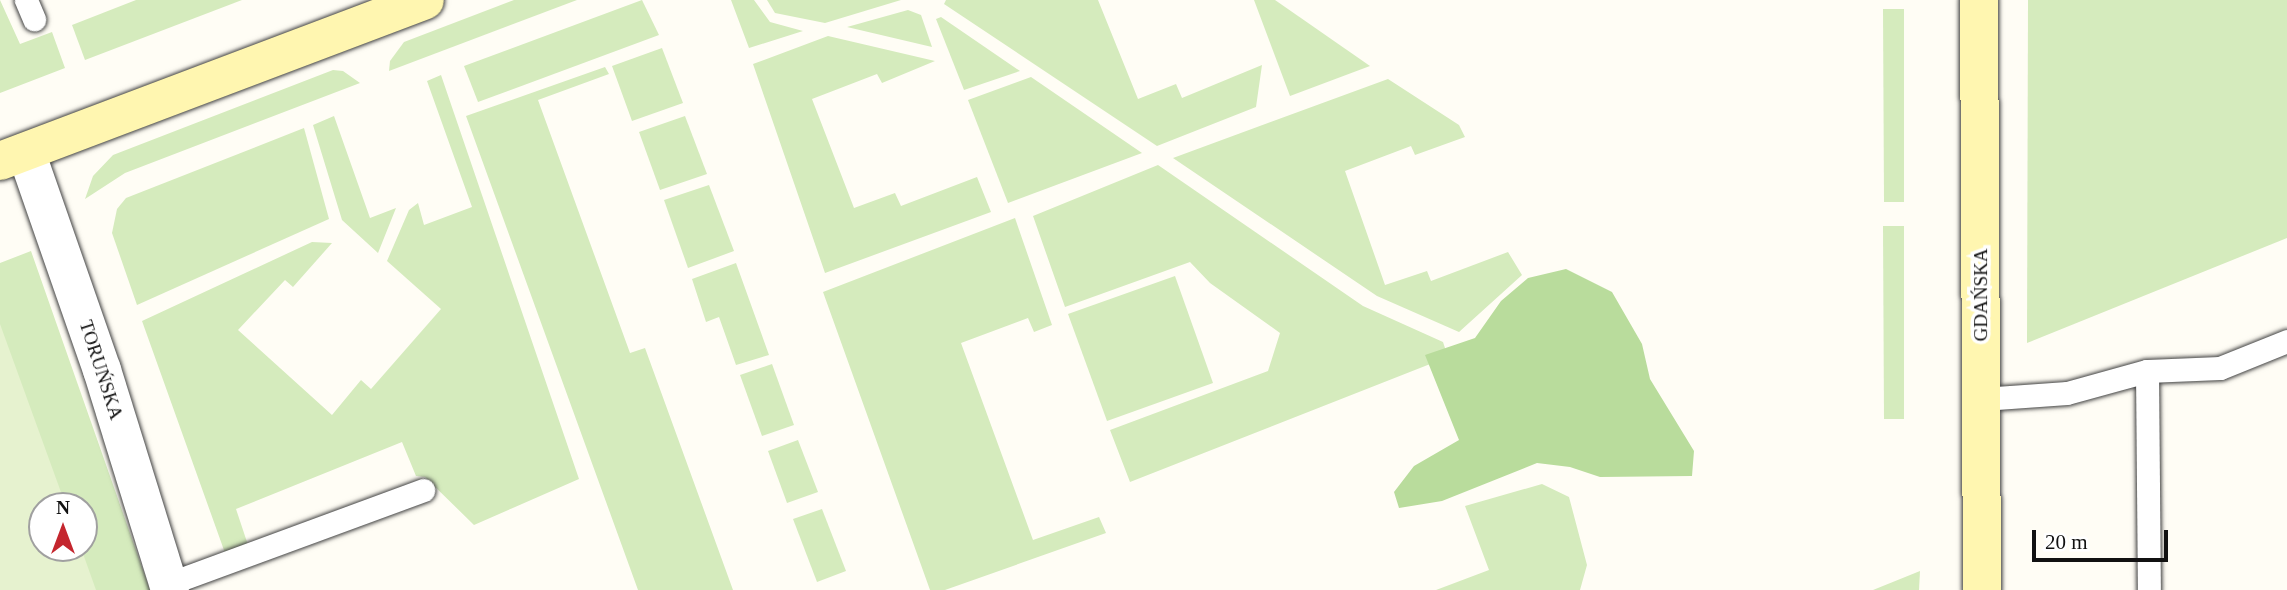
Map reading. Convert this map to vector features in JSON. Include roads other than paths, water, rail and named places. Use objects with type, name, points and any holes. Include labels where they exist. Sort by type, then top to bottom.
[{"type":"street","points":[[13,156],[425,0]]},
{"type":"street","name":"GDAŃSKA","points":[[1979,0],[1982,590]]},
{"type":"street","name":"TORUŃSKA","points":[[13,156],[102,370],[169,587]]},
{"type":"lane","points":[[1982,399],[2067,393],[2147,371],[2220,368],[2287,341]]},
{"type":"lane","points":[[2147,371],[2149,590]]},
{"type":"lane","points":[[169,587],[423,490]]}]
